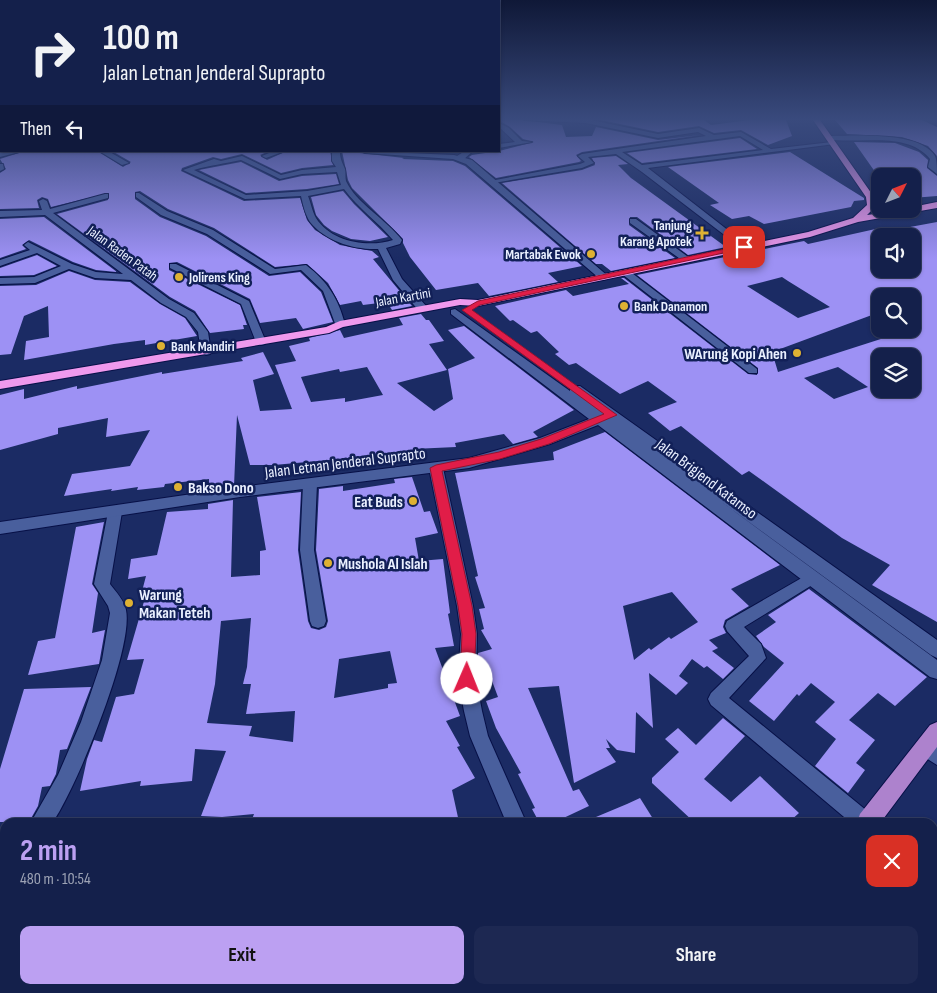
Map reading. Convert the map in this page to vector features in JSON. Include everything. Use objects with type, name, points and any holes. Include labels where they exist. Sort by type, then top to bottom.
[{"type":"highway","points":[[848,166],[870,197],[872,206],[856,220]]},
{"type":"highway","name":"Jalan Kartini","points":[[921,207],[937,205]]},
{"type":"highway","name":"Jalan Kartini","points":[[810,234],[830,235],[937,214]]},
{"type":"highway","name":"Jalan Kartini","points":[[0,385],[329,330],[340,324],[460,302],[466,309],[625,272],[810,234],[871,217]]},
{"type":"highway","points":[[329,330],[345,333],[466,309]]},
{"type":"main road","points":[[869,818],[933,745]]},
{"type":"street","points":[[198,166],[187,170],[245,197],[306,194],[346,186]]},
{"type":"street","points":[[259,166],[280,177],[302,172],[341,169]]},
{"type":"street","points":[[306,194],[304,194],[310,214],[316,223],[353,245],[381,247],[398,240],[381,221],[356,200],[342,180],[339,166]]},
{"type":"street","points":[[476,166],[604,277]]},
{"type":"street","points":[[494,182],[580,166]]},
{"type":"street","points":[[640,166],[744,247]]},
{"type":"street","points":[[139,195],[164,213],[210,232],[273,272],[303,267],[321,280],[331,293],[340,324]]},
{"type":"street","points":[[0,214],[47,212],[105,196]]},
{"type":"street","points":[[43,201],[47,212]]},
{"type":"street","name":"Jalan Raden Patah","points":[[47,212],[165,301],[196,320],[203,332],[206,352]]},
{"type":"street","points":[[633,221],[686,259]]},
{"type":"street","points":[[28,245],[69,266],[95,275],[132,276]]},
{"type":"street","points":[[381,247],[398,280],[422,309]]},
{"type":"street","points":[[0,263],[38,250]]},
{"type":"street","points":[[0,281],[35,280],[69,266]]},
{"type":"street","points":[[173,266],[222,292],[238,297],[245,303],[261,342]]},
{"type":"street","points":[[625,272],[753,371]]},
{"type":"street","name":"Jalan Brigjend Katamso","points":[[466,309],[524,358],[937,650]]},
{"type":"street","name":"Jalan Brigjend Katamso","points":[[606,417],[812,578],[937,671]]},
{"type":"street","name":"Jalan Letnan Jenderal Suprapto","points":[[0,528],[436,468],[500,455],[545,441],[606,417]]},
{"type":"street","points":[[436,468],[465,606],[469,634],[467,679],[472,711],[479,736],[514,818]]},
{"type":"street","points":[[310,484],[307,550],[318,621]]},
{"type":"street","points":[[43,818],[68,777],[94,712],[111,653],[118,612],[116,603],[106,592],[102,584],[115,512]]},
{"type":"street","points":[[812,578],[733,626],[755,649],[758,658],[717,699],[861,818]]},
{"type":"building","points":[[4,166],[187,166],[182,168],[181,171],[244,201],[300,198],[307,220],[315,230],[340,245],[372,251],[379,257],[373,259],[412,306],[392,310],[387,302],[363,305],[361,301],[340,305],[328,283],[307,264],[275,267],[214,228],[168,209],[140,191],[135,192],[135,199],[160,217],[206,236],[269,276],[300,272],[321,292],[333,322],[303,329],[296,318],[260,323],[250,299],[177,262],[169,263],[169,270],[240,305],[247,325],[243,325],[244,329],[210,333],[195,311],[170,297],[57,214],[108,200],[109,193],[51,207],[48,199],[42,197],[37,200],[39,208],[0,209],[0,173],[6,169]]},
{"type":"building","points":[[218,166],[250,166],[279,181],[302,176],[336,174],[339,184],[307,189],[246,193],[199,170]]},
{"type":"building","points":[[267,166],[319,166],[302,168],[281,173]]},
{"type":"building","points":[[345,166],[465,166],[582,266],[548,273],[558,282],[489,296],[478,283],[436,290],[410,257],[403,239],[352,188]]},
{"type":"building","points":[[481,166],[556,166],[496,178]]},
{"type":"building","points":[[592,166],[619,166],[631,178],[726,247],[688,255],[637,217],[630,217],[629,225],[675,258],[611,271],[602,264],[596,264],[502,183],[582,170]]},
{"type":"building","points":[[813,166],[864,198],[864,200],[854,201],[851,207],[764,224],[749,216],[732,219],[710,205],[719,203],[668,167]]},
{"type":"building","points":[[871,166],[927,166],[937,176],[937,196],[921,197],[921,168],[872,168]]},
{"type":"building","points":[[343,191],[388,237],[370,241],[351,239],[332,231],[324,225],[316,215],[311,197]]},
{"type":"building","points":[[44,217],[117,272],[96,270],[73,262],[29,240],[22,245],[26,249],[0,258],[0,219]]},
{"type":"building","points":[[937,222],[937,622],[872,585],[890,565],[842,538],[749,471],[742,475],[681,426],[670,431],[648,413],[677,402],[648,381],[620,394],[576,363],[569,365],[555,354],[559,352],[537,331],[531,333],[513,320],[510,321],[495,306],[566,290],[573,296],[629,284],[621,278],[624,278],[748,374],[757,375],[758,368],[637,275],[804,241],[808,244],[871,230],[871,278],[921,278],[921,228],[910,228]],"holes":[[[782,277],[830,307],[798,318],[747,286]],[[838,367],[868,387],[834,399],[804,378]]]},
{"type":"building","points":[[37,255],[57,266],[34,275],[0,276],[0,268]]},
{"type":"building","points":[[69,271],[95,280],[130,282],[160,304],[185,318],[197,336],[145,345],[145,340],[114,344],[24,360],[26,341],[49,337],[48,306],[24,316],[11,354],[0,355],[0,286],[36,285]]},
{"type":"building","points":[[421,314],[426,320],[429,320],[444,341],[429,344],[447,370],[397,383],[434,411],[453,399],[448,369],[475,358],[448,330],[464,326],[574,410],[533,432],[538,437],[513,444],[504,434],[455,443],[456,447],[413,449],[413,455],[372,456],[274,465],[250,465],[237,415],[234,486],[209,490],[209,479],[165,484],[164,487],[137,490],[138,487],[111,491],[112,489],[64,496],[72,474],[130,466],[150,430],[106,437],[108,418],[58,428],[58,434],[0,450],[0,395],[24,389],[24,399],[77,386],[77,389],[162,372],[162,374],[243,361],[241,358],[263,352],[274,374],[253,380],[260,411],[292,409],[275,365],[296,361],[289,346],[310,341],[309,338],[340,330],[344,338],[403,325],[399,318]],"holes":[[[367,367],[383,395],[345,402],[345,398],[311,402],[301,377],[339,369],[340,372]]]},
{"type":"building","points":[[605,432],[780,565],[731,589],[749,606],[725,620],[723,627],[726,633],[709,640],[718,648],[712,651],[734,668],[723,679],[707,666],[704,668],[692,659],[679,676],[688,683],[676,695],[649,673],[653,728],[636,712],[635,753],[617,750],[606,739],[610,748],[606,748],[616,762],[574,783],[559,686],[528,688],[573,791],[579,789],[589,806],[564,818],[537,818],[532,809],[535,808],[518,774],[521,773],[496,728],[486,701],[498,697],[489,673],[485,674],[478,658],[478,653],[492,649],[481,630],[484,629],[479,609],[485,608],[475,577],[478,576],[455,473],[554,460],[553,452]],"holes":[[[672,592],[698,622],[671,639],[669,637],[651,650],[649,648],[634,660],[623,606]]]},
{"type":"building","points":[[412,477],[424,512],[430,511],[438,533],[415,538],[419,561],[443,559],[450,613],[448,614],[454,646],[435,648],[460,716],[446,721],[460,746],[457,747],[475,778],[452,790],[458,818],[252,818],[254,814],[222,817],[201,816],[226,751],[195,749],[192,781],[140,786],[141,781],[80,791],[87,759],[94,740],[102,742],[116,697],[134,694],[144,659],[127,660],[145,598],[140,599],[146,576],[128,579],[131,559],[157,555],[167,512],[208,509],[208,504],[233,500],[231,577],[260,575],[260,551],[266,550],[257,497],[301,492],[298,550],[308,621],[311,628],[319,630],[326,627],[328,621],[316,550],[319,489],[343,486],[343,491],[395,483],[394,479]],"holes":[[[251,618],[247,667],[243,684],[251,684],[246,714],[295,711],[293,742],[249,736],[252,726],[207,723],[215,684],[221,621]],[[390,651],[397,683],[388,684],[388,688],[334,698],[339,659]]]},
{"type":"building","points":[[104,522],[92,584],[98,593],[92,633],[105,630],[99,664],[28,675],[38,641],[55,638],[76,527]]},
{"type":"building","points":[[809,589],[927,677],[895,706],[878,693],[849,720],[875,740],[856,763],[865,770],[848,793],[815,766],[836,739],[815,722],[835,702],[811,683],[799,696],[797,694],[774,721],[749,701],[784,663],[764,647],[756,636],[776,622],[768,615]]},
{"type":"building","points":[[91,687],[67,749],[60,750],[56,774],[50,786],[42,787],[38,806],[31,818],[0,818],[0,769],[24,689]]},
{"type":"building","points":[[723,718],[745,736],[704,779],[731,802],[760,776],[799,813],[793,818],[690,818],[652,783],[652,778],[679,752],[665,739],[678,728],[696,745]]},
{"type":"building","points":[[640,798],[652,818],[594,818]]},
{"type":"place","name":"Tanjung Karang Apotek","points":[[702,233]]},
{"type":"place","name":"Martabak Ewok","points":[[591,254]]},
{"type":"place","name":"Jolirens King","points":[[179,277]]},
{"type":"place","name":"Bank Danamon","points":[[624,306]]},
{"type":"place","name":"Bank Mandiri","points":[[161,346]]},
{"type":"place","name":"WArung Kopi Ahen","points":[[797,353]]},
{"type":"place","name":"Bakso Dono","points":[[178,487]]},
{"type":"place","name":"Eat Buds","points":[[413,501]]},
{"type":"place","name":"Mushola Al Islah","points":[[328,563]]},
{"type":"place","name":"Warung Makan Teteh","points":[[129,603]]},
{"type":"route","points":[[467,679],[469,634],[465,606],[436,468],[469,463],[500,455],[545,441],[612,415],[466,310],[478,303],[744,247]]}]
